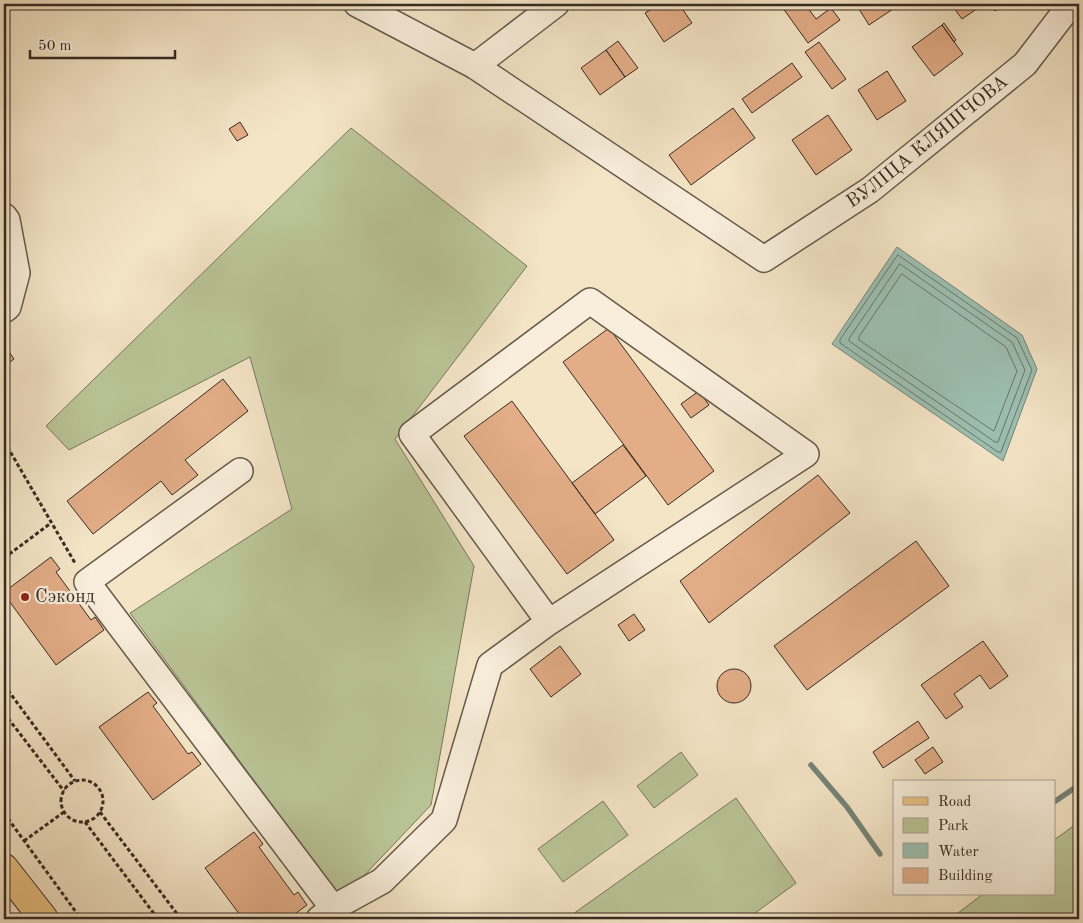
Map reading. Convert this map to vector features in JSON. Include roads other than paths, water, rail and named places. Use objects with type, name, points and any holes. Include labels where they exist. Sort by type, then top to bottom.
[{"type":"main road","points":[[4,868],[44,919]]},
{"type":"street","points":[[357,4],[475,66],[556,4]]},
{"type":"street","name":"ВУЛІЦА КЛЯШЧОВА","points":[[475,66],[764,259],[870,190],[1025,64],[1071,4]]},
{"type":"street","points":[[4,216],[7,220],[17,273],[6,308]]},
{"type":"street","points":[[240,471],[87,582],[326,914],[382,880],[444,820],[490,665],[549,622],[806,454],[590,301],[412,434],[549,622]]},
{"type":"water","points":[[897,247],[1022,335],[1037,369],[1003,461],[832,344]]},
{"type":"waterway","points":[[811,765],[847,807],[880,854]]},
{"type":"waterway","points":[[1056,801],[1079,785]]},
{"type":"place","name":"Сэконд","points":[[25,597]]}]
